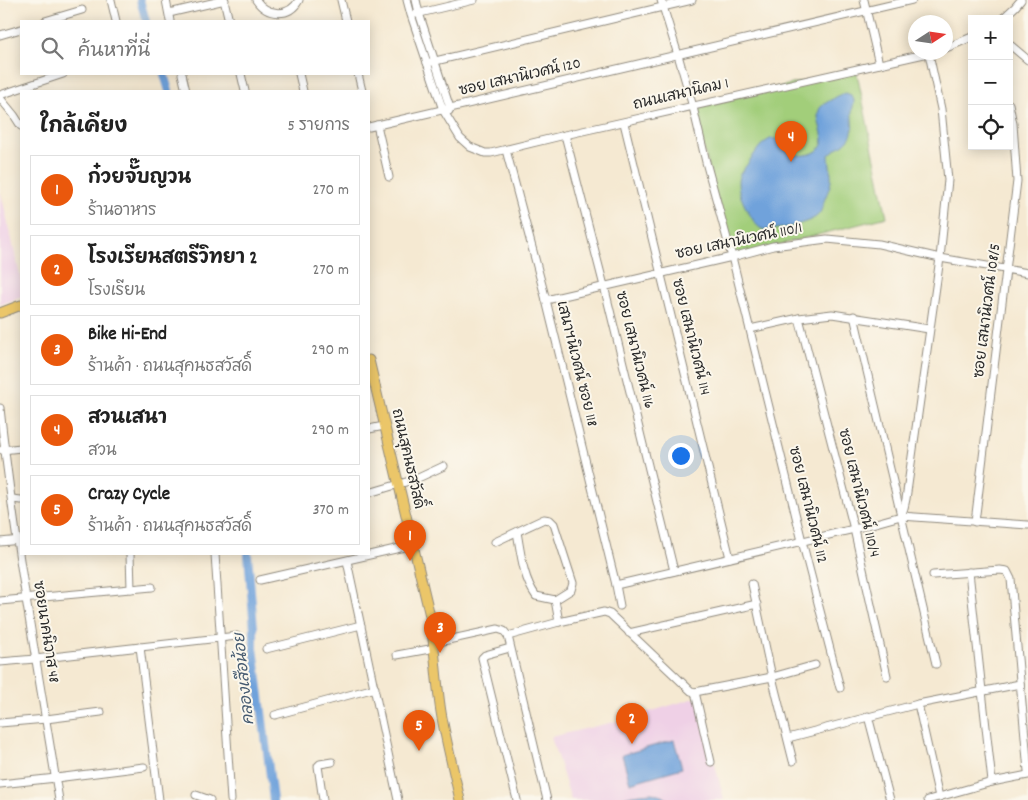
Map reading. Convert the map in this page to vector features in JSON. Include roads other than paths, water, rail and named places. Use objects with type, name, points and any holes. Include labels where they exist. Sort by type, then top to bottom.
[{"type":"main road","points":[[0,313],[20,305]]},
{"type":"main road","name":"ถนนสุคนธสวัสดิ์","points":[[370,370],[430,616],[441,714],[460,800]]},
{"type":"street","points":[[111,0],[116,20]]},
{"type":"street","points":[[166,0],[170,20]]},
{"type":"street","points":[[168,13],[224,0],[229,20]]},
{"type":"street","points":[[256,0],[265,10],[271,12],[285,12],[292,9],[299,0]]},
{"type":"street","points":[[341,0],[346,20]]},
{"type":"street","name":"ถนนเสนานิคม 1","points":[[407,0],[430,62],[448,119],[460,138],[478,151],[485,153],[506,150],[908,58]]},
{"type":"street","name":"ถนนเสนานิคม 1","points":[[416,0],[430,62]]},
{"type":"street","points":[[411,15],[470,0]]},
{"type":"street","points":[[430,62],[662,4],[692,0]]},
{"type":"street","points":[[864,0],[879,64]]},
{"type":"street","name":"ซอย เสนานิเวศน์ 120","points":[[371,125],[912,0]]},
{"type":"street","points":[[1006,15],[1021,0]]},
{"type":"street","name":"ซอย เสนานิเวศน์ 112","points":[[662,4],[693,107],[840,688]]},
{"type":"street","points":[[48,20],[82,10]]},
{"type":"street","points":[[285,12],[287,20]]},
{"type":"street","points":[[0,35],[20,29]]},
{"type":"street","points":[[953,45],[968,39]]},
{"type":"street","points":[[1013,47],[1028,60]]},
{"type":"street","points":[[901,516],[906,499],[940,258],[948,180],[942,109],[932,60]]},
{"type":"street","points":[[20,124],[0,97],[60,75]]},
{"type":"street","points":[[182,75],[186,90]]},
{"type":"street","points":[[241,75],[245,90]]},
{"type":"street","points":[[299,75],[304,90]]},
{"type":"street","points":[[358,75],[362,90]]},
{"type":"street","name":"ซอย เสนานิเวศน์ 108/5","points":[[975,522],[1017,181],[1014,134],[1009,105]]},
{"type":"street","name":"ซอย เสนานิเวศน์ 114","points":[[624,123],[730,558]]},
{"type":"street","points":[[371,125],[389,178]]},
{"type":"street","name":"ซอย เสนานิเวศน์ 116","points":[[565,136],[674,572]]},
{"type":"street","name":"เสนาฯนิเวศน์ ซอย 118","points":[[506,150],[546,300],[620,606]]},
{"type":"street","name":"ซอย เสนานิเวศน์ 110/1","points":[[546,300],[773,246],[827,238],[879,244],[940,258],[1007,271],[1028,273]]},
{"type":"street","points":[[750,329],[799,318],[832,314],[930,329]]},
{"type":"street","points":[[854,316],[936,664]]},
{"type":"street","name":"ซอย เสนานิเวศน์ 110/4","points":[[799,318],[854,529],[888,676]]},
{"type":"street","name":"ซอยนาคนิวาส 48","points":[[0,408],[2,450],[19,540]]},
{"type":"street","points":[[370,429],[384,426]]},
{"type":"street","points":[[2,450],[20,448]]},
{"type":"street","points":[[370,492],[399,485],[444,466]]},
{"type":"street","points":[[12,499],[20,500]]},
{"type":"street","points":[[616,585],[854,529],[901,516],[1028,525]]},
{"type":"street","points":[[495,542],[517,532],[544,520],[550,520],[554,524],[573,583],[571,590],[556,600],[536,596],[526,579],[517,532]]},
{"type":"street","points":[[0,542],[19,540]]},
{"type":"street","points":[[260,580],[413,545]]},
{"type":"street","name":"ซอยนาคนิวาส 48","points":[[21,555],[35,659],[59,800]]},
{"type":"street","points":[[130,555],[130,589]]},
{"type":"street","points":[[215,555],[231,800]]},
{"type":"street","points":[[347,561],[397,800]]},
{"type":"street","points":[[928,800],[1028,773],[1011,579],[1007,571],[1000,570],[932,575]]},
{"type":"street","points":[[968,572],[992,782]]},
{"type":"street","points":[[752,584],[772,677],[793,761]]},
{"type":"street","points":[[0,601],[152,587]]},
{"type":"street","points":[[556,600],[559,622]]},
{"type":"street","points":[[629,633],[757,604]]},
{"type":"street","points":[[508,636],[604,612],[610,614],[691,691],[695,692],[772,677],[815,666]]},
{"type":"street","points":[[266,649],[361,624]]},
{"type":"street","points":[[397,655],[498,630],[504,631],[508,636],[548,800]]},
{"type":"street","points":[[0,662],[238,636]]},
{"type":"street","points":[[140,647],[159,800]]},
{"type":"street","points":[[510,648],[485,655],[482,658],[517,800]]},
{"type":"street","points":[[788,738],[918,704],[1020,684]]},
{"type":"street","points":[[274,715],[375,688]]},
{"type":"street","points":[[695,692],[711,762]]},
{"type":"street","points":[[918,704],[939,797]]},
{"type":"street","points":[[0,723],[46,720],[101,712]]},
{"type":"street","points":[[868,716],[890,800]]},
{"type":"street","points":[[323,800],[318,766],[332,762]]},
{"type":"street","points":[[0,784],[144,767]]},
{"type":"street","points":[[196,795],[210,800]]},
{"type":"water","points":[[846,93],[851,95],[854,100],[852,112],[853,128],[849,139],[829,155],[831,181],[821,212],[813,219],[799,224],[767,230],[760,228],[751,217],[741,196],[738,186],[740,174],[760,146],[771,139],[776,140],[792,154],[809,154],[817,151],[823,141],[818,119],[820,108],[829,101]]},
{"type":"water","points":[[674,740],[682,768],[630,783],[622,755]]},
{"type":"water","points":[[651,793],[659,794],[669,800],[617,800],[629,796]]},
{"type":"waterway","name":"คลองเสือน้อย","points":[[140,0],[146,20]]},
{"type":"waterway","name":"คลองเสือน้อย","points":[[164,75],[169,90]]},
{"type":"waterway","name":"คลองเสือน้อย","points":[[248,555],[254,648],[273,800]]},
{"type":"place","name":"สวนเสนา","points":[[791,162]]},
{"type":"place","name":"ก๋วยจั๊บญวน","points":[[410,561]]},
{"type":"place","name":"Bike Hi-End","points":[[440,653]]},
{"type":"place","name":"โรงเรียนสตรีวิทยา 2","points":[[632,744]]},
{"type":"place","name":"Crazy Cycle","points":[[419,751]]}]
